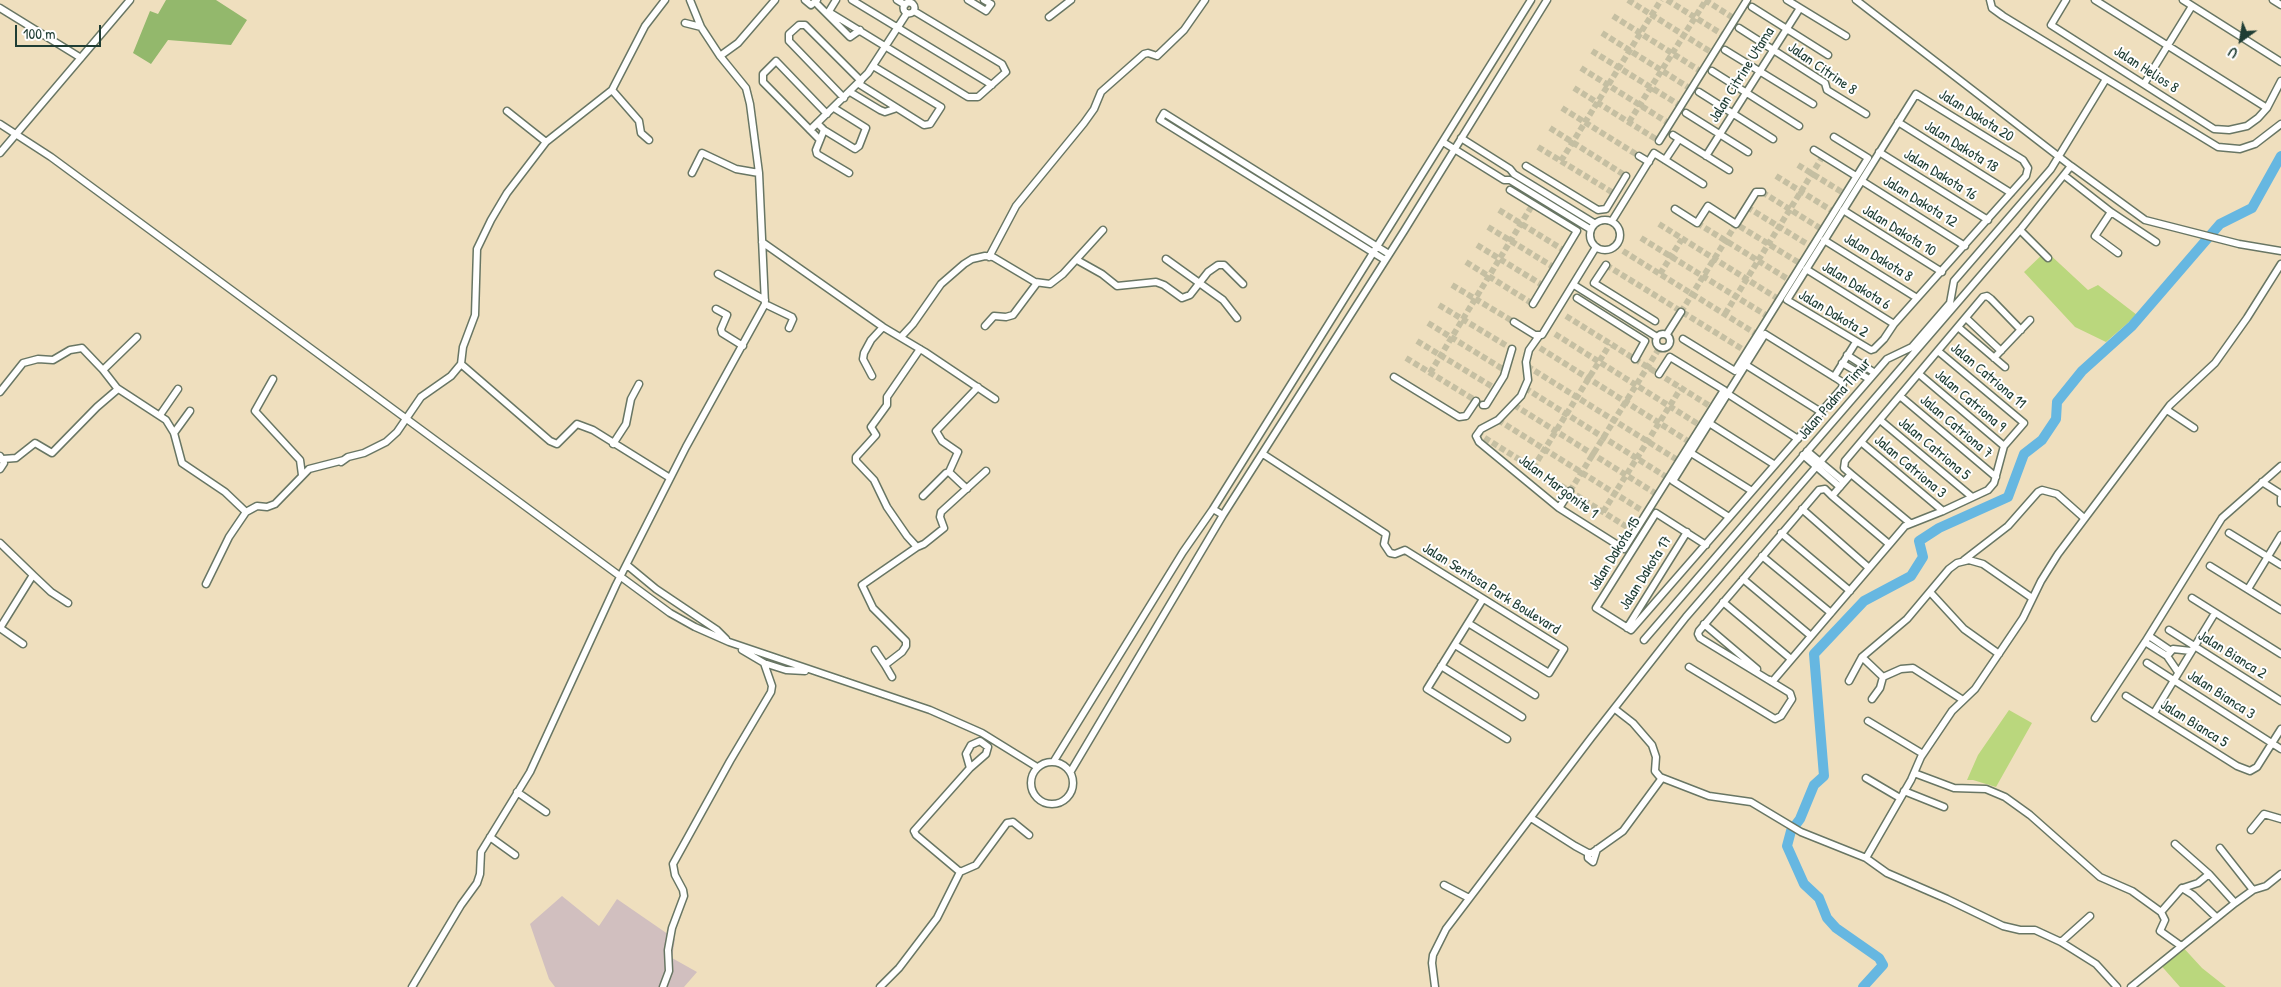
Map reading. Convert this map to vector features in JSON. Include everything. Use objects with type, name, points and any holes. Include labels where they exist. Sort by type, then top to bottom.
[{"type":"street","points":[[0,154],[130,0]]},
{"type":"street","points":[[206,584],[229,537],[246,512],[257,506],[267,507],[275,504],[302,475],[315,467],[341,462],[348,457],[364,453],[386,442],[397,432],[421,397],[451,376],[461,364],[463,347],[476,315],[477,249],[507,193],[546,142],[612,90],[640,34],[665,0]]},
{"type":"street","points":[[412,987],[461,905],[477,883],[480,874],[481,852],[540,753],[559,707],[620,578],[670,478],[743,346],[765,302],[760,173],[750,104],[746,88],[720,56],[701,27],[690,0]]},
{"type":"street","points":[[720,56],[738,43],[775,0]]},
{"type":"street","points":[[805,0],[811,5],[818,2],[850,38],[860,30]]},
{"type":"street","points":[[829,13],[836,0]]},
{"type":"street","points":[[852,0],[992,84]]},
{"type":"street","points":[[829,13],[968,97],[978,97],[1006,72],[1002,64],[912,4],[896,0]]},
{"type":"street","points":[[968,0],[986,11],[991,4],[984,0]]},
{"type":"street","points":[[1049,17],[1071,0]]},
{"type":"street","points":[[989,257],[1016,206],[1084,123],[1094,108],[1101,92],[1144,54],[1148,53],[1157,56],[1167,44],[1184,30],[1205,0]]},
{"type":"street","points":[[1054,761],[1183,552],[1376,250],[1531,0]]},
{"type":"street","points":[[1070,771],[1223,515],[1547,0]]},
{"type":"street","points":[[1659,141],[1747,0]]},
{"type":"street","points":[[1787,0],[1846,36]]},
{"type":"street","points":[[1856,0],[2144,220],[2239,244],[2281,251]]},
{"type":"street","points":[[1990,0],[1992,8],[2003,16],[2218,147],[2240,150],[2255,144],[2281,124]]},
{"type":"street","name":"Jalan Helios 8","points":[[2066,0],[2051,25],[2214,129],[2229,130],[2247,126],[2267,108]]},
{"type":"street","points":[[2095,0],[2267,108],[2281,81]]},
{"type":"street","points":[[2183,0],[2281,62]]},
{"type":"street","points":[[2273,0],[2281,5]]},
{"type":"street","points":[[810,130],[860,83],[873,66],[912,4]]},
{"type":"street","points":[[2144,84],[2192,6]]},
{"type":"street","points":[[1752,7],[1828,55]]},
{"type":"street","points":[[0,8],[81,58]]},
{"type":"street","name":"Jalan Citrine Utama","points":[[1706,156],[1800,8]]},
{"type":"street","points":[[685,23],[701,27]]},
{"type":"street","points":[[844,98],[789,42],[790,34],[799,25],[805,25],[860,83],[928,126],[941,107],[873,66]]},
{"type":"street","name":"Jalan Citrine 8","points":[[1739,28],[1825,83],[1827,90],[1866,114]]},
{"type":"street","points":[[1725,50],[1813,104]]},
{"type":"street","points":[[820,140],[763,82],[763,74],[776,61],[827,114]]},
{"type":"street","points":[[1712,71],[1799,126]]},
{"type":"street","points":[[1485,75],[1496,82]]},
{"type":"street","name":"Jalan Padma Timur","points":[[1644,640],[1887,359],[1912,347],[1950,303],[1954,281],[2052,169],[2106,79]]},
{"type":"street","points":[[612,90],[639,121],[641,133],[649,140]]},
{"type":"street","points":[[850,92],[885,112],[897,108]]},
{"type":"street","points":[[1699,92],[1773,140]]},
{"type":"street","name":"Jalan Dakota 20","points":[[1898,122],[1916,94],[2024,160],[2028,168],[2026,176],[2011,193]]},
{"type":"street","points":[[818,123],[824,130],[855,148],[859,146],[866,128],[834,108]]},
{"type":"street","points":[[506,111],[546,142]]},
{"type":"street","points":[[1376,250],[1160,120],[1164,113],[1387,257]]},
{"type":"street","points":[[1686,113],[1748,152]]},
{"type":"street","points":[[1683,339],[1735,371],[1859,178],[1880,152],[1898,122]]},
{"type":"street","name":"Jalan Dakota 18","points":[[1898,122],[2011,193]]},
{"type":"street","points":[[0,124],[51,156],[620,578],[670,613],[695,627],[729,642],[930,710],[982,733],[1037,767]]},
{"type":"street","points":[[824,130],[816,150],[818,154],[849,173]]},
{"type":"street","points":[[1665,160],[1676,137],[1729,170]]},
{"type":"street","points":[[1806,269],[1843,210],[1868,158],[1834,137]]},
{"type":"street","points":[[1461,138],[1510,169],[1512,177],[1592,226]]},
{"type":"street","points":[[1443,142],[1504,180],[1512,177]]},
{"type":"street","name":"Jalan Dakota 12","points":[[1814,150],[1965,246]]},
{"type":"street","name":"Jalan Dakota 16","points":[[1880,152],[1988,220]]},
{"type":"street","points":[[692,173],[702,153],[736,169],[760,173]]},
{"type":"street","points":[[1612,221],[1654,153],[1703,184]]},
{"type":"street","points":[[1639,156],[1648,162]]},
{"type":"street","points":[[1526,166],[1598,210],[1606,209],[1626,176]]},
{"type":"street","points":[[1434,987],[1433,955],[1446,929],[1686,617],[2020,230],[2065,176],[2071,166]]},
{"type":"street","points":[[2065,176],[2111,212],[2156,242]]},
{"type":"street","points":[[1510,190],[1577,231],[1533,304]]},
{"type":"street","points":[[1675,209],[1698,223],[1708,206],[1736,224],[1756,192],[1762,192]]},
{"type":"street","points":[[1894,324],[2011,193]]},
{"type":"street","name":"Jalan Dakota 10","points":[[1843,210],[1942,272]]},
{"type":"street","points":[[2111,212],[2095,236],[2118,253]]},
{"type":"street","points":[[1600,220],[1612,221],[1620,231],[1618,243],[1608,250],[1596,247],[1589,236],[1592,226],[1600,220]]},
{"type":"street","points":[[901,337],[913,324],[941,284],[964,264],[978,257],[989,257],[1001,260],[1037,283],[1045,284],[1056,281],[1104,230]]},
{"type":"street","points":[[2020,230],[2048,258]]},
{"type":"street","name":"Jalan Dakota 8","points":[[1824,240],[1917,298]]},
{"type":"street","points":[[762,242],[835,291],[883,327],[920,349],[995,399]]},
{"type":"street","points":[[1514,322],[1538,336],[1546,330],[1596,247]]},
{"type":"street","points":[[1166,259],[1223,300],[1237,318]]},
{"type":"street","points":[[1076,260],[1121,287],[1130,284],[1156,282],[1164,284],[1186,298],[1213,267],[1221,264],[1230,270],[1243,284]]},
{"type":"street","points":[[1606,265],[1594,284],[1656,321]]},
{"type":"street","points":[[1866,858],[1923,754],[1944,722],[1975,689],[1999,654],[2023,618],[2051,563],[2167,410],[2215,363],[2280,266]]},
{"type":"street","name":"Jalan Dakota 2","points":[[1806,269],[1786,300],[1868,349],[1874,350],[1894,324]]},
{"type":"street","name":"Jalan Dakota 6","points":[[1806,269],[1894,324]]},
{"type":"street","points":[[718,274],[792,317],[789,328]]},
{"type":"street","points":[[985,326],[994,316],[1006,317],[1012,315],[1037,283]]},
{"type":"street","points":[[1574,285],[1657,337]]},
{"type":"street","points":[[1910,523],[1851,474],[1844,464],[1984,297],[1988,296],[2021,330]]},
{"type":"street","points":[[1577,298],[1645,341],[1634,359]]},
{"type":"street","points":[[716,309],[727,315],[721,329],[722,333],[743,346]]},
{"type":"street","points":[[1667,334],[1682,312]]},
{"type":"street","points":[[1966,318],[2000,351]]},
{"type":"street","points":[[1994,358],[2030,320]]},
{"type":"street","points":[[872,376],[863,359],[864,353],[871,340],[883,327]]},
{"type":"street","points":[[1958,327],[2005,367]]},
{"type":"street","points":[[1657,337],[1664,333],[1667,334]]},
{"type":"street","points":[[1657,337],[1657,344],[1663,348],[1670,345],[1671,341],[1667,334]]},
{"type":"street","points":[[1627,628],[1632,630],[1842,388],[1842,383],[1834,377],[1765,334],[1673,481],[1729,517]]},
{"type":"street","name":"Jalan Margonite 1","points":[[1538,336],[1529,350],[1526,362],[1528,380],[1525,388],[1510,410],[1498,420],[1481,429],[1476,436],[1479,442],[1559,508],[1624,548],[1724,390],[1670,357],[1659,374]]},
{"type":"street","points":[[103,370],[137,337]]},
{"type":"street","points":[[1834,377],[1856,342]]},
{"type":"street","points":[[0,392],[23,363],[38,359],[57,359],[75,348],[82,348],[103,370],[118,390],[160,415],[174,433],[182,463],[225,492],[246,512]]},
{"type":"street","points":[[918,547],[907,536],[887,507],[874,480],[858,465],[856,459],[875,437],[876,434],[871,427],[887,405],[887,397],[920,349]]},
{"type":"street","points":[[1483,405],[1486,405],[1504,376],[1512,349]]},
{"type":"street","name":"Jalan Catriona 11","points":[[1938,351],[2022,420],[2023,425],[2004,446]]},
{"type":"street","points":[[1847,355],[1875,373]]},
{"type":"street","points":[[1842,363],[1869,379]]},
{"type":"street","points":[[461,364],[550,441],[558,444],[564,440],[577,424],[593,430],[670,478]]},
{"type":"street","points":[[1746,365],[1820,412]]},
{"type":"street","name":"Jalan Catriona 9","points":[[1919,374],[2004,446]]},
{"type":"street","points":[[1394,377],[1459,417],[1466,416],[1476,401]]},
{"type":"street","points":[[274,378],[255,411],[300,460],[302,475]]},
{"type":"street","points":[[613,444],[626,424],[631,399],[639,384]]},
{"type":"street","points":[[923,496],[949,472],[958,452],[942,441],[936,431],[978,387]]},
{"type":"street","points":[[160,415],[178,389]]},
{"type":"street","points":[[0,469],[4,463],[2,458],[16,458],[35,443],[52,453],[97,407],[118,390]]},
{"type":"street","points":[[1728,394],[1798,439]]},
{"type":"street","name":"Jalan Catriona 7","points":[[1900,396],[1996,477]]},
{"type":"street","points":[[2167,410],[2194,428]]},
{"type":"street","points":[[174,433],[190,411]]},
{"type":"street","name":"Jalan Catriona 5","points":[[1880,420],[1972,498]]},
{"type":"street","points":[[1709,423],[1775,465]]},
{"type":"street","name":"Jalan Catriona 3","points":[[1861,442],[1943,512]]},
{"type":"street","points":[[1772,682],[1889,544],[1910,523],[1943,512],[1992,487],[2004,446]]},
{"type":"street","points":[[1691,453],[1752,491]]},
{"type":"street","points":[[1805,453],[1842,485]]},
{"type":"street","name":"Jalan Sentosa Park Boulevard","points":[[1263,454],[1386,534],[1384,544],[1390,553],[1401,554],[1405,550],[1564,648],[1549,673],[1468,623]]},
{"type":"street","points":[[2095,718],[2147,639],[2222,518],[2281,466]]},
{"type":"street","points":[[885,665],[902,652],[906,646],[906,641],[873,608],[862,585],[924,544],[944,528],[940,517],[941,512],[986,470]]},
{"type":"street","points":[[949,472],[966,490]]},
{"type":"street","points":[[1832,496],[1851,474]]},
{"type":"street","points":[[2262,482],[2281,494]]},
{"type":"street","points":[[1689,667],[1775,719],[1782,716],[1792,699],[1790,693],[1698,634],[1704,624],[1822,488],[1889,544]]},
{"type":"street","points":[[1848,681],[1862,657],[1907,619],[1949,569],[1963,561],[2008,526],[2038,492],[2042,490],[2057,494],[2084,518]]},
{"type":"street","points":[[1559,508],[1570,491]]},
{"type":"street","points":[[2281,498],[2281,503]]},
{"type":"street","points":[[1212,509],[1223,515]]},
{"type":"street","points":[[1802,509],[1869,568]]},
{"type":"street","name":"Jalan Dakota 15","points":[[1627,628],[1596,608],[1656,513],[1706,545]]},
{"type":"street","name":"Jalan Dakota 17","points":[[1627,628],[1687,532]]},
{"type":"street","points":[[1782,533],[1850,591]]},
{"type":"street","points":[[2229,533],[2281,565]]},
{"type":"street","points":[[2248,589],[2281,535]]},
{"type":"street","points":[[0,543],[51,592],[68,603]]},
{"type":"street","points":[[1762,556],[1830,613]]},
{"type":"street","points":[[1963,561],[1969,560],[1983,564],[2032,598]]},
{"type":"street","points":[[627,565],[656,589],[717,630],[729,642],[764,663],[786,670],[812,671]]},
{"type":"street","points":[[2210,566],[2281,610]]},
{"type":"street","points":[[23,644],[0,628],[33,575]]},
{"type":"street","points":[[1743,579],[1811,636]]},
{"type":"street","points":[[1930,592],[1964,629],[1999,654]]},
{"type":"street","points":[[2192,598],[2281,654]]},
{"type":"street","points":[[1483,599],[1427,689],[1507,739]]},
{"type":"street","points":[[1723,602],[1791,659]]},
{"type":"street","points":[[2154,713],[2215,613]]},
{"type":"street","points":[[1704,624],[1772,682]]},
{"type":"street","name":"Jalan Bianca 2","points":[[2169,630],[2193,649],[2281,701]]},
{"type":"street","points":[[2147,639],[2169,654],[2178,672]]},
{"type":"street","points":[[1455,645],[1535,695]]},
{"type":"street","points":[[2169,654],[2173,649],[2193,649]]},
{"type":"street","points":[[875,650],[892,677]]},
{"type":"street","points":[[1862,657],[1883,677]]},
{"type":"street","points":[[663,987],[669,971],[668,950],[672,928],[684,896],[675,875],[673,864],[771,692],[772,686],[764,663]]},
{"type":"street","name":"Jalan Bianca 3","points":[[2147,663],[2281,749]]},
{"type":"street","points":[[1441,666],[1522,717]]},
{"type":"street","points":[[1883,677],[1901,669],[1913,668],[1963,700]]},
{"type":"street","points":[[1872,699],[1880,688],[1883,677]]},
{"type":"street","name":"Jalan Bianca 5","points":[[2126,696],[2237,766],[2250,771],[2257,767],[2272,743]]},
{"type":"street","points":[[1615,709],[1633,723],[1652,745],[1656,757],[1655,771],[1662,778],[1709,796],[1751,802],[1799,830],[1866,858],[1888,872],[2003,926],[2020,930],[2035,930],[2061,942],[2096,964],[2117,987]]},
{"type":"street","points":[[1868,721],[1923,754]]},
{"type":"street","points":[[2272,743],[2281,729]]},
{"type":"street","points":[[1054,761],[1064,764],[1070,771],[1074,787],[1064,801],[1048,804],[1034,795],[1031,788],[1031,780],[1037,767],[1045,762],[1054,761]]},
{"type":"street","points":[[960,872],[916,835],[914,830],[970,768]]},
{"type":"street","points":[[1914,773],[1954,788],[1986,789],[2005,796],[2100,877],[2132,891],[2161,912],[2165,920],[2160,931],[2181,946]]},
{"type":"street","points":[[1531,818],[1588,853],[1623,831],[1662,778]]},
{"type":"street","points":[[1866,778],[1900,798]]},
{"type":"street","points":[[1904,791],[1944,807]]},
{"type":"street","points":[[517,792],[546,812]]},
{"type":"street","points":[[2251,830],[2264,814],[2281,819]]},
{"type":"street","points":[[880,987],[899,968],[937,918],[960,872],[976,865],[1009,821],[1029,835]]},
{"type":"street","points":[[490,838],[515,855]]},
{"type":"street","points":[[2174,844],[2210,874],[2235,903]]},
{"type":"street","points":[[2220,848],[2253,890]]},
{"type":"street","points":[[2161,912],[2183,888],[2198,883],[2210,874]]},
{"type":"street","points":[[2131,987],[2216,917],[2253,890],[2266,886],[2281,874]]},
{"type":"street","points":[[1444,885],[1469,898]]},
{"type":"street","points":[[2183,888],[2216,917]]},
{"type":"street","points":[[2061,942],[2090,916]]},
{"type":"shaded area","points":[[562,896],[599,926],[617,899],[675,939],[672,958],[697,972],[684,987],[555,987],[549,979],[530,924]]},
{"type":"green space","points":[[166,0],[216,0],[247,20],[231,45],[168,40],[151,64],[133,53],[150,11],[158,14]]},
{"type":"green space","points":[[2046,251],[2088,290],[2098,285],[2137,315],[2106,342],[2075,327],[2024,272]]},
{"type":"green space","points":[[2009,710],[2032,723],[1996,787],[1967,780],[1978,755]]},
{"type":"green space","points":[[2180,944],[2202,968],[2226,987],[2180,987],[2158,962]]},
{"type":"waterway","points":[[1863,987],[1883,965],[1879,958],[1836,928],[1827,918],[1819,898],[1804,884],[1787,846],[1791,831],[1800,819],[1814,785],[1824,776],[1814,654],[1864,601],[1911,576],[1923,557],[1919,541],[1939,528],[2008,497],[2024,454],[2042,440],[2056,419],[2057,402],[2082,371],[2132,326],[2220,224],[2252,208],[2281,156]]},
{"type":"tunnel","points":[[1628,0],[1714,54]]},
{"type":"tunnel","points":[[1561,161],[1661,0]]},
{"type":"tunnel","points":[[1667,0],[1725,36]]},
{"type":"tunnel","points":[[1705,0],[1735,19]]},
{"type":"tunnel","points":[[1629,122],[1706,0]]},
{"type":"tunnel","points":[[1613,16],[1702,72]]},
{"type":"tunnel","points":[[1602,33],[1691,89]]},
{"type":"tunnel","points":[[1592,51],[1681,106]]},
{"type":"tunnel","points":[[1581,68],[1670,124]]},
{"type":"tunnel","points":[[1574,88],[1659,141]]},
{"type":"tunnel","points":[[1562,108],[1639,156]]},
{"type":"tunnel","points":[[1550,128],[1626,176]]},
{"type":"tunnel","points":[[1538,147],[1615,194]]},
{"type":"tunnel","points":[[1725,314],[1823,156]]},
{"type":"tunnel","points":[[1798,165],[1845,194]]},
{"type":"tunnel","points":[[1776,176],[1834,212]]},
{"type":"tunnel","points":[[1762,192],[1823,230]]},
{"type":"tunnel","points":[[1430,373],[1533,204]]},
{"type":"tunnel","points":[[1747,207],[1812,247]]},
{"type":"tunnel","points":[[1499,210],[1565,251]]},
{"type":"tunnel","points":[[1697,223],[1791,281]]},
{"type":"tunnel","points":[[1659,224],[1780,300]]},
{"type":"tunnel","points":[[1681,312],[1736,224],[1801,264]]},
{"type":"tunnel","points":[[1488,227],[1555,268]]},
{"type":"tunnel","points":[[1641,238],[1769,317]]},
{"type":"tunnel","points":[[1660,274],[1682,239]]},
{"type":"tunnel","points":[[1477,245],[1544,286]]},
{"type":"tunnel","points":[[1623,251],[1758,335]]},
{"type":"tunnel","points":[[1466,262],[1533,304]]},
{"type":"tunnel","points":[[1606,265],[1747,352]]},
{"type":"tunnel","points":[[1452,285],[1514,322]]},
{"type":"tunnel","points":[[1439,305],[1512,349]]},
{"type":"tunnel","points":[[1566,316],[1713,408]]},
{"type":"tunnel","points":[[1428,323],[1506,371]]},
{"type":"tunnel","points":[[1555,334],[1701,426]]},
{"type":"tunnel","points":[[1417,341],[1496,389]]},
{"type":"tunnel","points":[[1533,468],[1610,344]]},
{"type":"tunnel","points":[[1570,491],[1660,347]]},
{"type":"tunnel","points":[[1540,348],[1691,443]]},
{"type":"tunnel","points":[[1406,358],[1483,405]]},
{"type":"tunnel","points":[[1527,366],[1679,461]]},
{"type":"tunnel","points":[[1525,388],[1668,478]]},
{"type":"tunnel","points":[[1603,512],[1681,388]]},
{"type":"tunnel","points":[[1514,405],[1658,495]]},
{"type":"tunnel","points":[[1498,420],[1646,513]]},
{"type":"tunnel","points":[[1477,433],[1635,532]]}]
